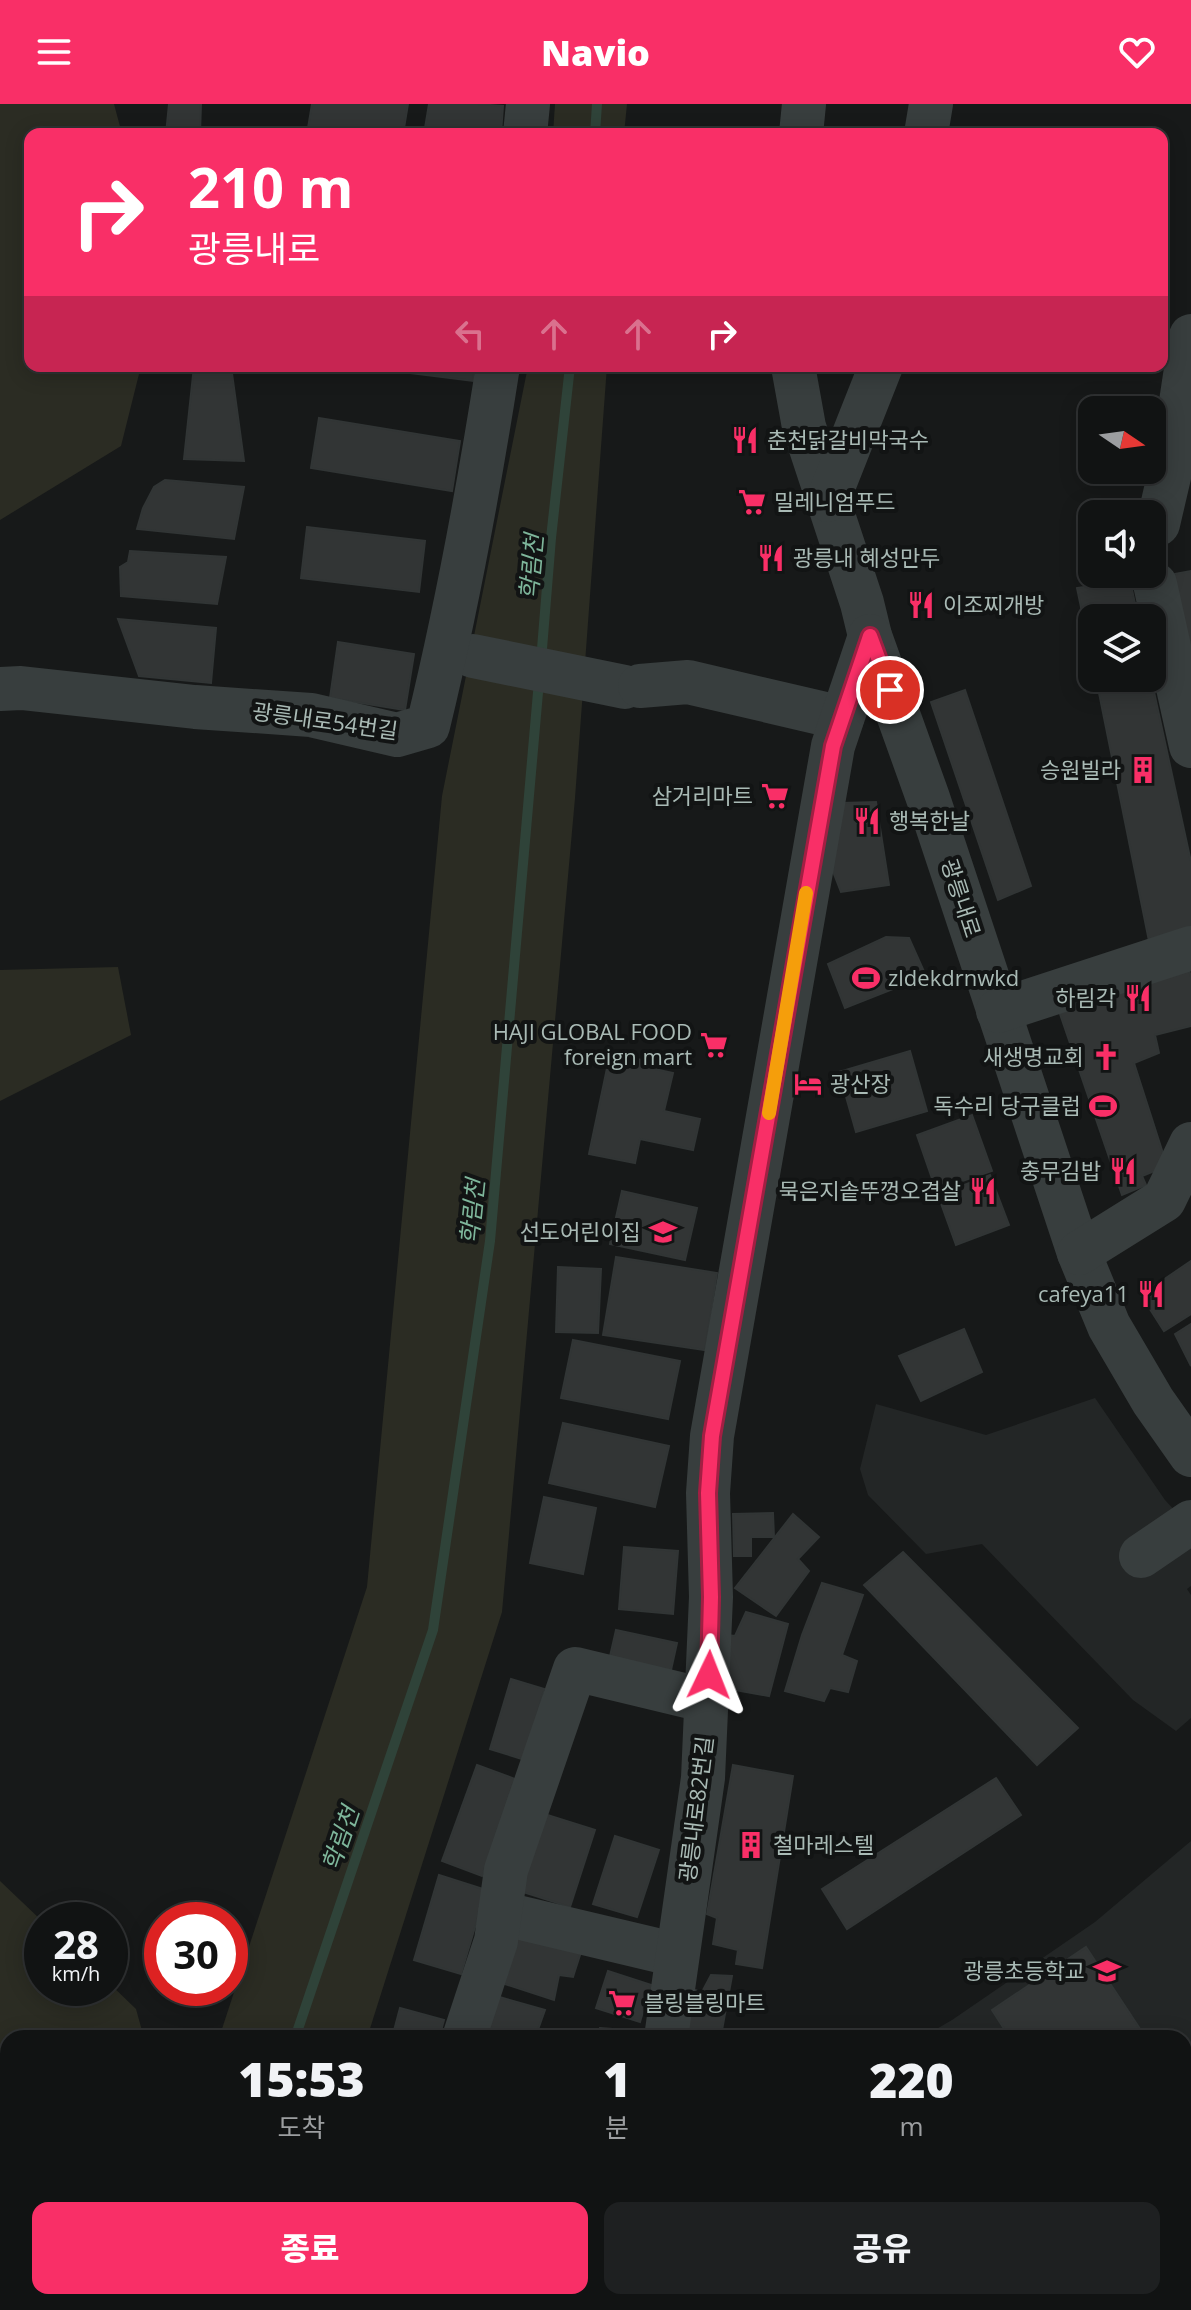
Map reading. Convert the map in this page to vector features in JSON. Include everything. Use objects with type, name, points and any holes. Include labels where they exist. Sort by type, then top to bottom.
[{"type":"street","points":[[526,128],[528,104]]},
{"type":"street","points":[[802,128],[804,104]]},
{"type":"street","points":[[927,128],[931,104]]},
{"type":"street","points":[[1164,500],[1191,336]]},
{"type":"street","name":"광릉내로54번길","points":[[0,689],[21,688],[195,707],[311,715],[397,735],[428,726],[472,524],[497,372]]},
{"type":"street","name":"광릉내로","points":[[794,372],[804,427],[870,636],[928,798],[1079,1253],[1109,1326],[1153,1401],[1191,1455]]},
{"type":"street","points":[[828,500],[879,372]]},
{"type":"street","points":[[1156,588],[1191,746]]},
{"type":"street","name":"광릉내로82번길","points":[[667,2030],[703,1778],[711,1597],[708,1493],[712,1436],[833,746],[870,636]]},
{"type":"street","points":[[473,656],[633,686],[688,682],[842,718]]},
{"type":"street","points":[[998,1011],[1191,948]]},
{"type":"street","points":[[1079,1253],[1164,1200],[1191,1144]]},
{"type":"street","points":[[1141,1556],[1191,1522]]},
{"type":"street","points":[[467,2030],[496,1941],[506,1870],[575,1669],[708,1701]]},
{"type":"street","points":[[500,1913],[677,1955]]},
{"type":"shaded area","points":[[0,104],[114,104],[120,128],[24,128],[24,372],[140,372],[121,446],[0,520]]},
{"type":"shaded area","points":[[555,104],[627,104],[625,128],[553,128]]},
{"type":"shaded area","points":[[527,372],[607,372],[575,798],[502,1612],[370,2030],[222,2030],[230,2006],[248,2006],[248,1950],[367,1587],[442,796]]},
{"type":"shaded area","points":[[118,967],[131,1035],[0,1101],[0,970]]},
{"type":"shaded area","points":[[1095,1398],[1165,1500],[1191,1528],[1191,1586],[1187,1589],[1191,1595],[1191,1718],[1176,1731],[1133,1700],[982,1544],[926,1554],[868,1495],[860,1469],[876,1404],[986,1435]]},
{"type":"shaded area","name":"광릉초등학교","points":[[1191,1841],[1191,2030],[935,2030],[952,2020],[1095,1922]]},
{"type":"shaded area","points":[[0,1881],[24,1904],[24,2006],[128,2006],[128,2001],[136,2009],[142,2030],[0,2030]]},
{"type":"building","points":[[169,104],[201,104],[200,128],[167,128]]},
{"type":"building","points":[[312,104],[408,104],[404,128],[308,128]]},
{"type":"building","points":[[429,104],[503,106],[501,128],[425,128]]},
{"type":"building","points":[[193,372],[232,372],[244,461],[184,459]]},
{"type":"building","points":[[402,372],[474,372],[473,381]]},
{"type":"building","points":[[319,418],[460,441],[452,491],[311,468]]},
{"type":"building","points":[[165,480],[244,487],[234,539],[137,529],[154,487]]},
{"type":"building","points":[[307,527],[425,541],[419,592],[301,578]]},
{"type":"building","points":[[130,551],[226,557],[217,604],[121,596],[120,567],[128,562]]},
{"type":"building","points":[[1191,571],[1191,673],[1169,575]]},
{"type":"building","points":[[1077,588],[1132,588],[1135,604],[1080,604]]},
{"type":"building","points":[[118,619],[216,628],[211,683],[139,676]]},
{"type":"building","points":[[338,642],[414,654],[405,710],[330,698]]},
{"type":"building","points":[[965,690],[1031,886],[998,900],[931,702]]},
{"type":"building","name":"승원빌라","points":[[1099,692],[1154,692],[1191,862],[1191,930],[1149,941]]},
{"type":"building","points":[[876,802],[889,885],[841,892],[834,874],[834,838],[842,803]]},
{"type":"building","points":[[886,937],[909,938],[926,976],[845,1008],[828,964]]},
{"type":"building","points":[[1189,970],[1191,1026],[1155,1035],[1159,1053],[1134,1063],[1167,1166],[1142,1176],[1146,1185],[1122,1195],[1059,1011]]},
{"type":"building","points":[[910,1051],[927,1111],[856,1132],[839,1072]]},
{"type":"building","points":[[610,1054],[647,1061],[650,1068],[673,1073],[664,1111],[700,1119],[693,1150],[640,1139],[635,1163],[589,1154]]},
{"type":"building","points":[[972,1115],[992,1171],[936,1190],[917,1135]]},
{"type":"building","points":[[990,1175],[1009,1225],[956,1245],[938,1195]]},
{"type":"building","points":[[622,1191],[697,1208],[685,1260],[610,1244]]},
{"type":"building","points":[[616,1257],[717,1273],[705,1350],[603,1335]]},
{"type":"building","points":[[1191,1261],[1191,1314],[1164,1331],[1141,1295]]},
{"type":"building","points":[[558,1267],[601,1269],[598,1333],[556,1332]]},
{"type":"building","points":[[1191,1324],[1191,1366],[1175,1334]]},
{"type":"building","points":[[964,1329],[982,1372],[921,1401],[899,1356]]},
{"type":"building","points":[[573,1340],[680,1361],[668,1419],[561,1398]]},
{"type":"building","points":[[563,1423],[669,1446],[655,1507],[549,1483]]},
{"type":"building","points":[[544,1497],[596,1508],[583,1574],[530,1563]]},
{"type":"building","points":[[773,1513],[774,1537],[751,1537],[751,1556],[734,1556],[733,1514]]},
{"type":"building","points":[[793,1514],[819,1537],[798,1559],[809,1571],[776,1616],[735,1588]]},
{"type":"building","points":[[624,1547],[678,1551],[673,1614],[619,1609]]},
{"type":"building","points":[[903,1552],[1078,1728],[1037,1765],[864,1585]]},
{"type":"building","points":[[822,1583],[863,1595],[842,1655],[857,1661],[848,1692],[830,1688],[824,1701],[785,1691]]},
{"type":"building","points":[[746,1612],[788,1624],[769,1696],[718,1687],[728,1635],[735,1636]]},
{"type":"building","points":[[616,1630],[677,1643],[667,1688],[606,1674]]},
{"type":"building","points":[[511,1679],[544,1689],[525,1760],[490,1749]]},
{"type":"building","points":[[477,1765],[515,1779],[482,1876],[442,1861]]},
{"type":"building","name":"철마레스텔","points":[[733,1765],[793,1776],[762,1968],[736,1964],[738,1950],[713,1944],[717,1918],[707,1914]]},
{"type":"building","points":[[996,1778],[1021,1815],[847,1929],[822,1889]]},
{"type":"building","points":[[541,1813],[595,1830],[570,1907],[517,1890]]},
{"type":"building","points":[[615,1836],[659,1850],[637,1917],[593,1904]]},
{"type":"building","points":[[439,1875],[486,1890],[461,1974],[414,1960]]},
{"type":"building","points":[[517,1932],[581,1952],[573,1977],[559,1975],[554,2000],[502,1983]]},
{"type":"building","points":[[1086,1947],[1141,2030],[1005,2030],[992,2010]]},
{"type":"building","points":[[608,1971],[651,1985],[640,2022],[596,2008]]},
{"type":"building","points":[[711,1975],[732,1976],[722,2030],[676,2030],[680,1986],[702,1992]]},
{"type":"building","points":[[496,1996],[545,2010],[538,2030],[487,2030]]},
{"type":"building","points":[[400,2008],[444,2020],[441,2030],[394,2030]]},
{"type":"waterway","name":"학림천","points":[[595,128],[597,104]]},
{"type":"waterway","name":"학림천","points":[[541,661],[569,372]]},
{"type":"waterway","name":"학림천","points":[[298,2030],[433,1630],[490,1241],[539,681]]},
{"type":"slow traffic","points":[[769,1113],[806,893]]},
{"type":"place","name":"춘천닭갈비막국수","points":[[745,440]]},
{"type":"place","name":"밀레니엄푸드","points":[[752,502]]},
{"type":"place","name":"광릉내 혜성만두","points":[[771,558]]},
{"type":"place","name":"이조찌개방","points":[[921,605]]},
{"type":"place","name":"승원빌라","points":[[1143,770]]},
{"type":"place","name":"삼거리마트","points":[[775,796]]},
{"type":"place","name":"행복한날","points":[[867,821]]},
{"type":"place","name":"zldekdrnwkd","points":[[866,978]]},
{"type":"place","name":"하림각","points":[[1138,998]]},
{"type":"place","name":"HAJI GLOBAL FOOD foreign mart","points":[[714,1045]]},
{"type":"place","name":"새생명교회","points":[[1106,1057]]},
{"type":"place","name":"광산장","points":[[808,1084]]},
{"type":"place","name":"독수리 당구클럽","points":[[1103,1106]]},
{"type":"place","name":"충무김밥","points":[[1123,1171]]},
{"type":"place","name":"묵은지솥뚜껑오겹살","points":[[983,1191]]},
{"type":"place","name":"선도어린이집","points":[[663,1232]]},
{"type":"place","name":"cafeya11","points":[[1151,1294]]},
{"type":"place","name":"철마레스텔","points":[[751,1845]]},
{"type":"place","name":"광릉초등학교","points":[[1107,1971]]},
{"type":"place","name":"블링블링마트","points":[[622,2003]]},
{"type":"route","points":[[709,1675],[711,1597],[708,1493],[712,1436],[833,746],[870,636],[890,690]]}]
